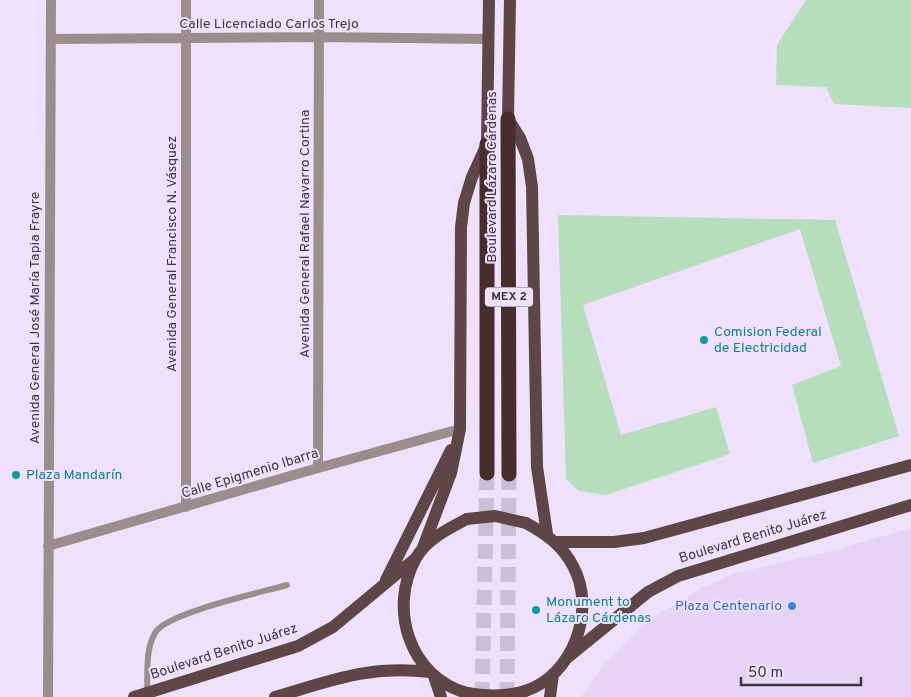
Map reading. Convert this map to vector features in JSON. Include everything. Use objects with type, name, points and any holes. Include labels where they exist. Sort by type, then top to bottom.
[{"type":"highway","name":"Boulevard Lázaro Cárdenas","points":[[508,118],[509,474]]},
{"type":"highway","name":"Boulevard Lázaro Cárdenas","points":[[487,144],[487,474]]},
{"type":"main road","name":"Boulevard Lázaro Cárdenas","points":[[487,144],[489,0]]},
{"type":"main road","name":"Boulevard Lázaro Cárdenas","points":[[508,118],[510,0]]},
{"type":"main road","points":[[487,144],[467,194],[461,227],[460,430],[451,473],[419,554],[406,581],[402,605],[405,630],[415,653],[432,674],[456,690],[482,697],[507,696],[532,688],[553,674],[568,656],[580,628],[582,597],[574,567],[551,538],[537,467],[532,187],[528,159],[520,138],[508,118]]},
{"type":"main road","points":[[383,587],[460,430]]},
{"type":"main road","name":"Boulevard Benito Juárez","points":[[134,697],[298,646],[333,627],[383,587],[442,531],[468,519],[495,516],[526,523],[551,538],[614,542],[644,538],[911,464]]},
{"type":"main road","name":"Boulevard Benito Juárez","points":[[568,656],[648,592],[678,576],[911,505]]},
{"type":"main road","points":[[275,697],[367,671],[393,669],[432,674]]},
{"type":"main road","points":[[432,674],[441,697]]},
{"type":"main road","points":[[550,697],[553,674]]},
{"type":"street","name":"Avenida General José María Tapia Frayre","points":[[48,697],[51,0]]},
{"type":"street","name":"Avenida General Francisco N. Vásquez","points":[[186,0],[186,507]]},
{"type":"street","name":"Avenida General Rafael Navarro Cortina","points":[[318,468],[320,0]]},
{"type":"street","name":"Calle Licenciado Carlos Trejo","points":[[51,40],[319,37],[488,39]]},
{"type":"street","name":"Calle Epigmenio Ibarra","points":[[48,546],[318,468],[460,430]]},
{"type":"lane","points":[[148,693],[148,650],[156,630],[176,617],[287,585]]},
{"type":"shaded area","name":"Plaza Centenario","points":[[911,528],[911,697],[581,697],[602,667],[644,623],[702,588],[733,574],[839,549]]},
{"type":"green space","points":[[806,0],[911,0],[911,108],[834,104],[826,87],[776,85],[777,45]]},
{"type":"green space","points":[[558,215],[835,220],[899,436],[813,463],[792,385],[841,366],[800,229],[583,305],[621,435],[716,407],[730,454],[606,495],[579,491],[566,479]]},
{"type":"tunnel","points":[[482,697],[487,473]]},
{"type":"tunnel","points":[[507,697],[509,474]]},
{"type":"place","name":"Comision Federal de Electricidad","points":[[704,340]]},
{"type":"place","name":"Plaza Mandarín","points":[[16,475]]},
{"type":"place","name":"Plaza Centenario","points":[[792,606]]},
{"type":"place","name":"Monument to Lázaro Cárdenas","points":[[536,610]]}]
